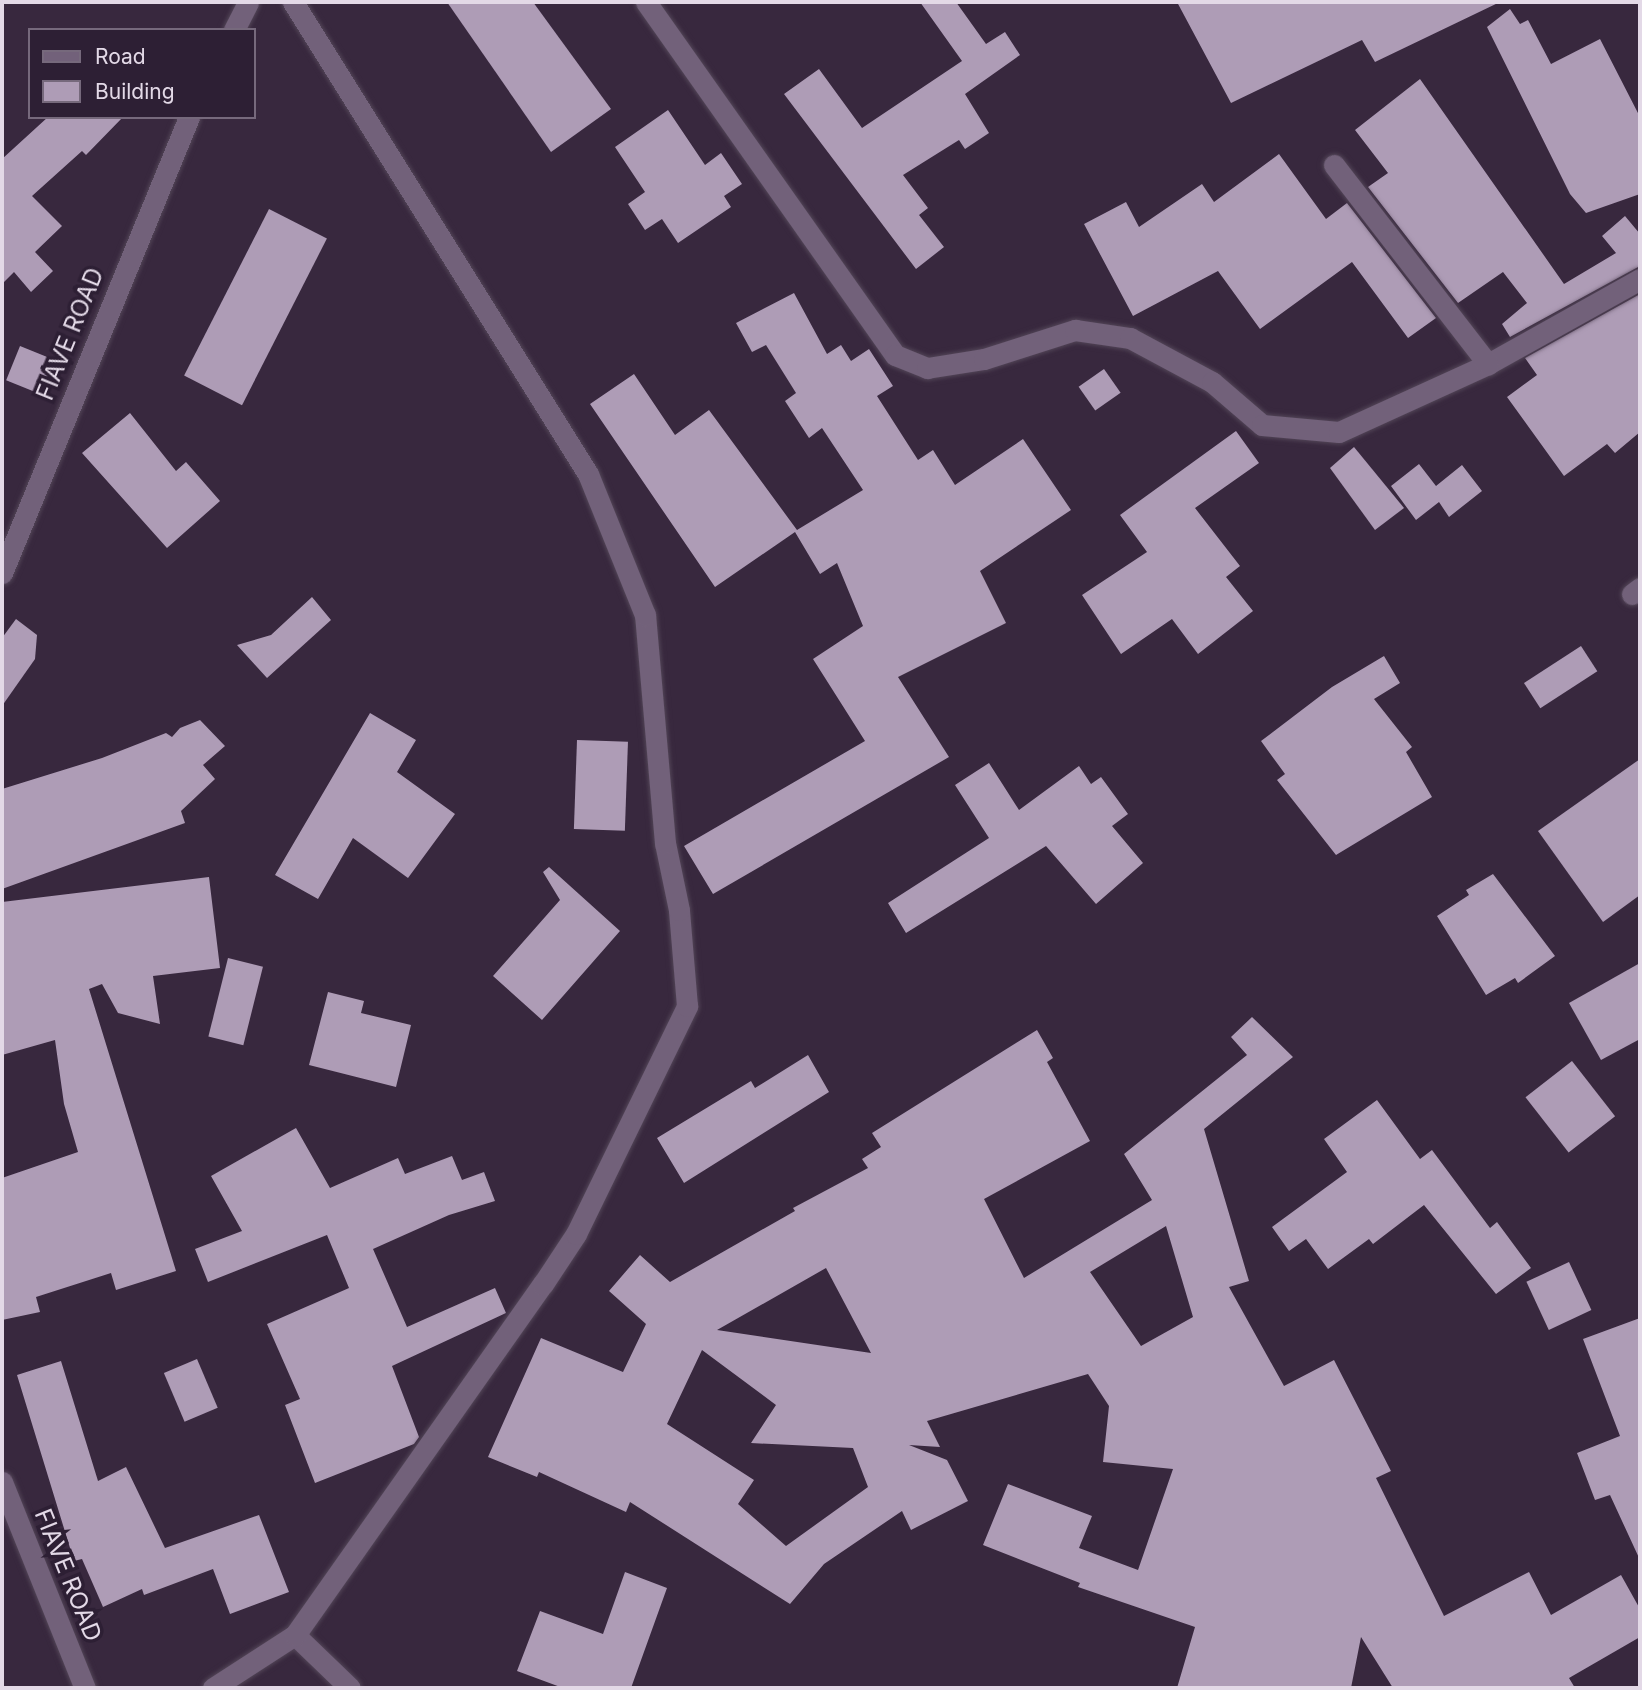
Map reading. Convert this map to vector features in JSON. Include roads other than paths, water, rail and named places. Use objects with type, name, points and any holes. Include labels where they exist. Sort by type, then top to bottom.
[{"type":"street","points":[[235,28],[248,2]]},
{"type":"street","points":[[213,1688],[295,1635],[576,1234],[687,1006],[679,911],[665,843],[645,615],[588,474],[293,2]]},
{"type":"street","points":[[646,2],[895,355],[926,368],[984,359],[1074,330],[1130,338],[1212,382],[1262,425],[1339,432],[1488,364],[1640,279]]},
{"type":"street","name":"FIAVE ROAD","points":[[2,573],[8,536],[188,119]]},
{"type":"street","points":[[1334,165],[1488,364]]},
{"type":"street","name":"FIAVE ROAD","points":[[2,1482],[85,1688]]},
{"type":"street","points":[[295,1635],[351,1688]]}]
